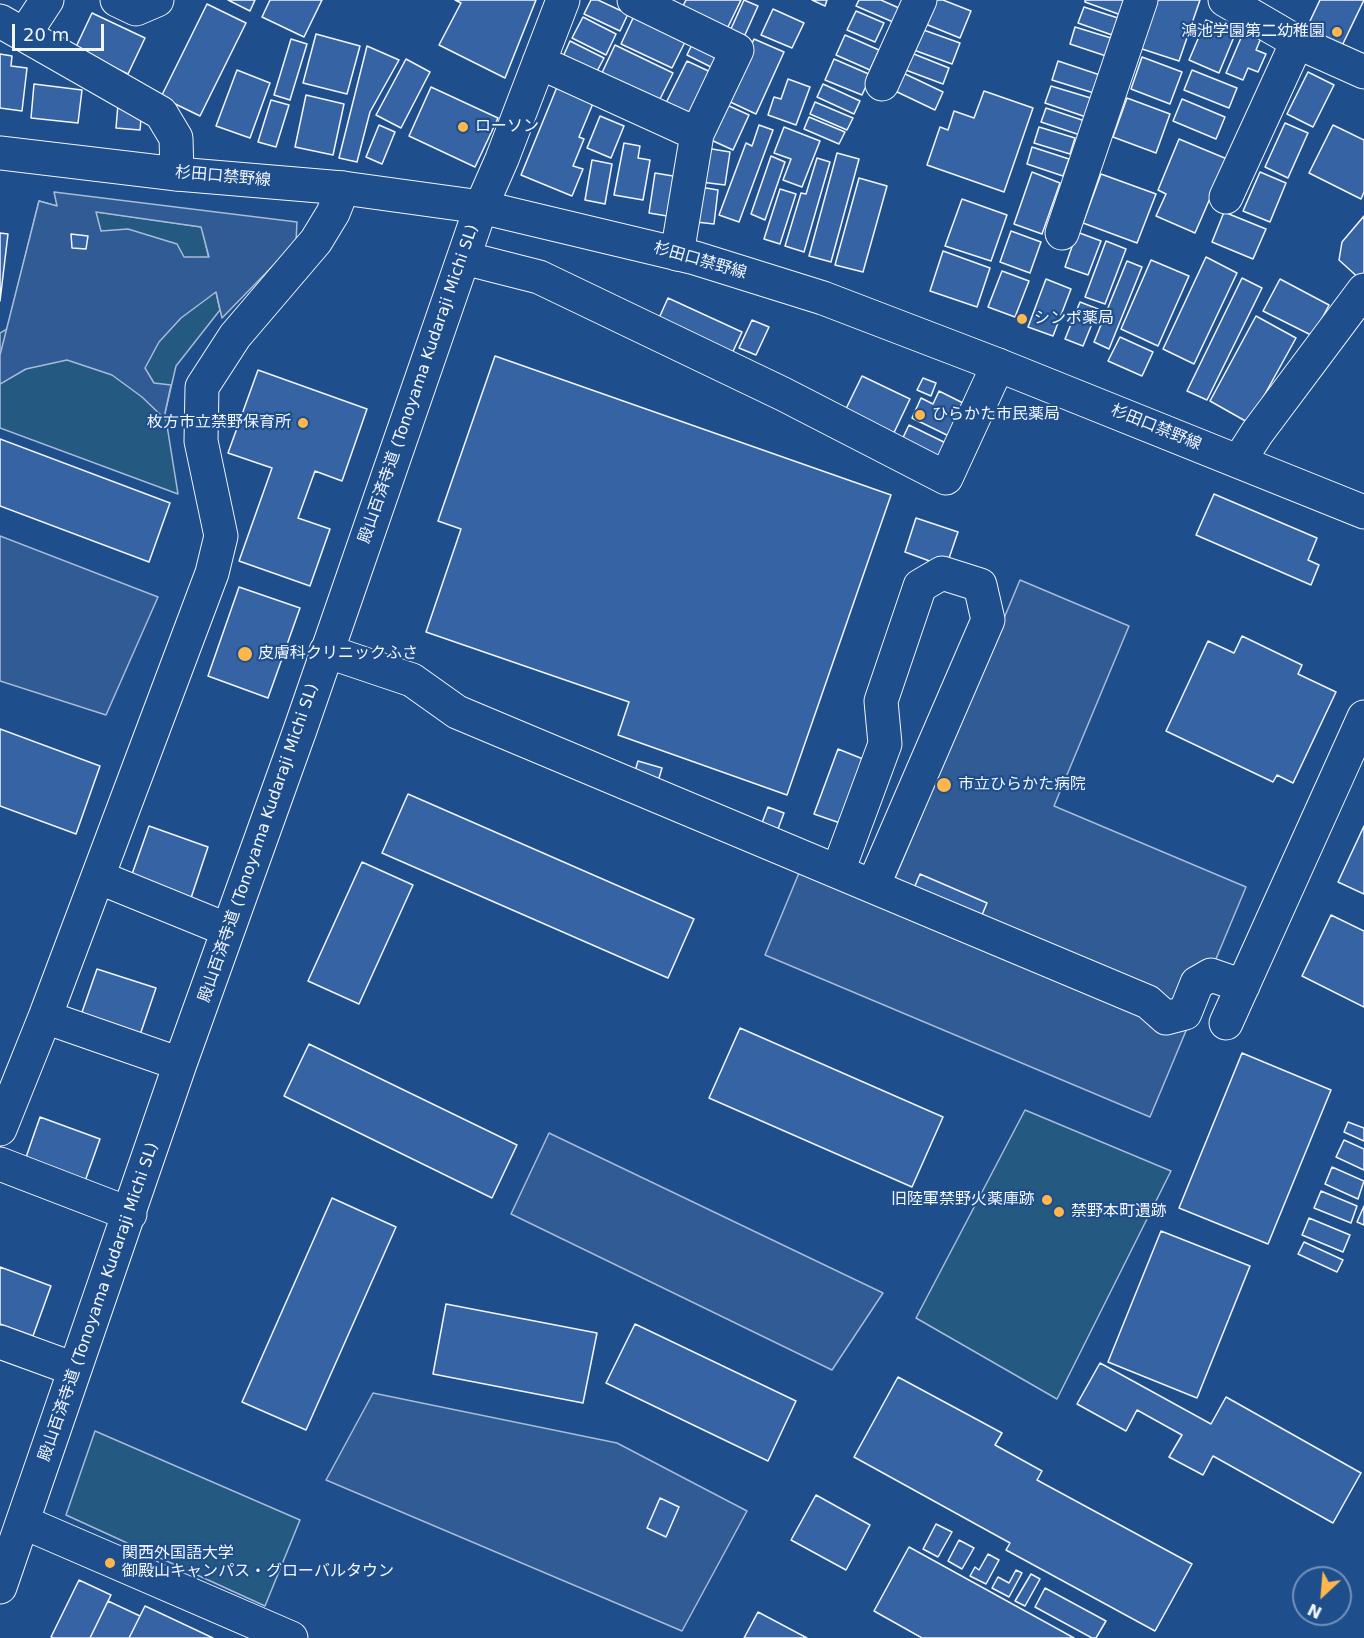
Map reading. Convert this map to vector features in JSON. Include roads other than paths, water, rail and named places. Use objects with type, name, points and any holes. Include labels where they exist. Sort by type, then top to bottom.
[{"type":"street","points":[[47,0],[12,28],[161,113],[176,138],[177,174]]},
{"type":"street","points":[[117,0],[136,9],[158,0]]},
{"type":"street","name":"殿山百済寺道 (Tonoyama Kudaraji Michi SL)","points":[[0,1587],[180,1064],[300,730],[481,207],[562,0]]},
{"type":"street","points":[[634,0],[737,50],[697,134],[677,254]]},
{"type":"street","points":[[882,84],[920,0]]},
{"type":"street","points":[[1062,233],[1142,0]]},
{"type":"street","points":[[1225,0],[1297,42],[1364,72]]},
{"type":"street","points":[[1226,197],[1297,42]]},
{"type":"street","points":[[539,62],[697,134]]},
{"type":"street","name":"杉田口禁野線","points":[[0,153],[177,174],[343,188],[481,207],[677,254],[823,298],[998,365],[1364,512]]},
{"type":"street","points":[[0,1129],[45,1017],[212,573],[221,536],[201,441],[202,387],[235,336],[316,241],[333,213],[343,188]]},
{"type":"street","points":[[464,258],[539,277],[783,394],[946,478],[998,365]]},
{"type":"street","points":[[1239,461],[1257,433],[1364,290]]},
{"type":"street","points":[[838,871],[885,744],[881,701],[920,586],[942,573],[980,585],[988,620],[873,886]]},
{"type":"street","points":[[326,651],[412,680],[457,712],[1148,1002],[1166,1018],[1185,1013],[1197,983],[1211,975],[1243,986]]},
{"type":"street","points":[[1226,1023],[1364,717]]},
{"type":"street","points":[[883,729],[933,748]]},
{"type":"street","points":[[98,877],[228,930]]},
{"type":"street","points":[[45,1017],[180,1064]]},
{"type":"street","points":[[0,1164],[130,1214]]},
{"type":"street","points":[[0,1342],[74,1369]]},
{"type":"street","points":[[23,1522],[291,1638]]},
{"type":"place","name":"鴻池学園第二幼稚園","points":[[1337,32]]},
{"type":"place","name":"ローソン","points":[[463,127]]},
{"type":"place","name":"シンポ薬局","points":[[1022,319]]},
{"type":"place","name":"ひらかた市民薬局","points":[[920,415]]},
{"type":"place","name":"枚方市立禁野保育所","points":[[303,423]]},
{"type":"place","name":"皮膚科クリニックふさ","points":[[245,654]]},
{"type":"place","name":"市立ひらかた病院","points":[[944,785]]},
{"type":"place","name":"旧陸軍禁野火薬庫跡","points":[[1047,1200]]},
{"type":"place","name":"禁野本町遺跡","points":[[1059,1212]]},
{"type":"place","name":"関西外国語大学 御殿山キャンパス・グローバルタウン","points":[[110,1563]]}]
